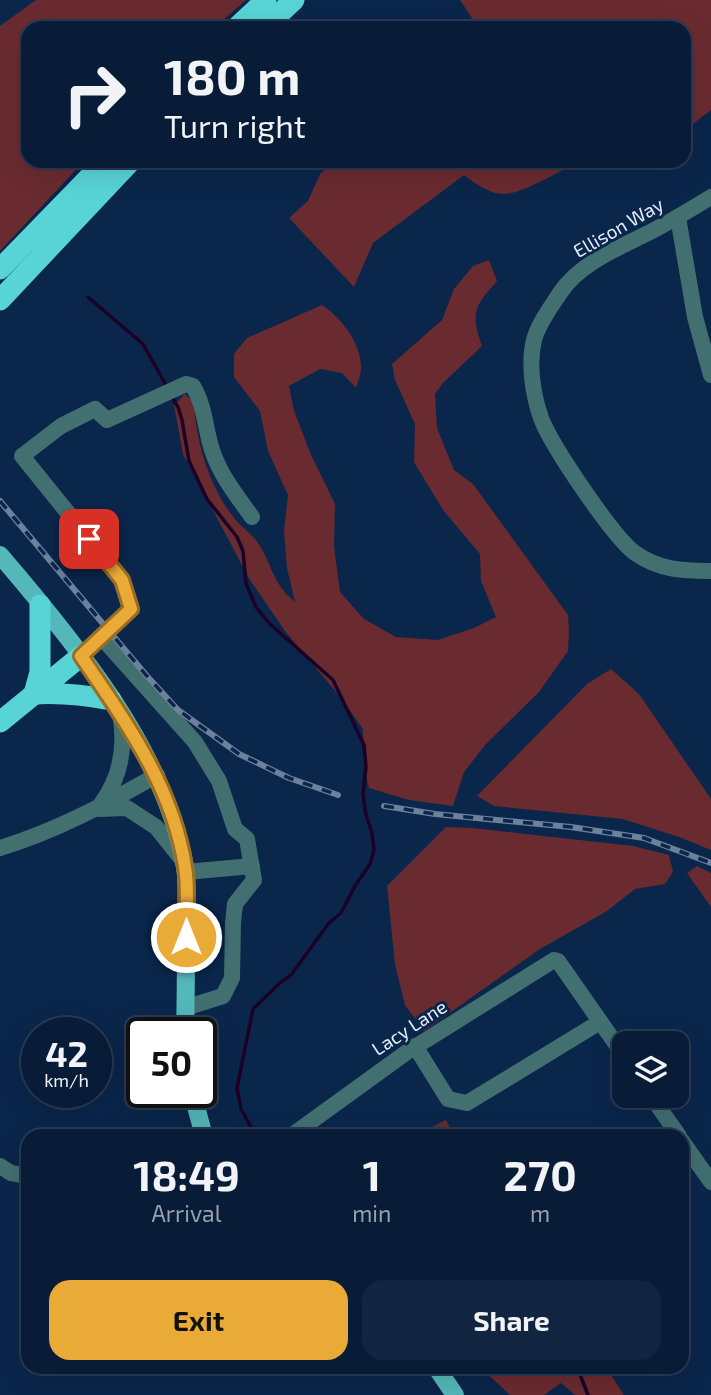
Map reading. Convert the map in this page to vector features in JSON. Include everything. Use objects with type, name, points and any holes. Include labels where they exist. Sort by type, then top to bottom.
[{"type":"highway","points":[[244,21],[266,0]]},
{"type":"highway","points":[[272,21],[294,0]]},
{"type":"highway","points":[[0,269],[98,168]]},
{"type":"highway","points":[[0,300],[124,168]]},
{"type":"highway","points":[[34,694],[40,672],[40,605]]},
{"type":"highway","points":[[0,722],[81,656]]},
{"type":"highway","points":[[34,694],[68,693],[116,706]]},
{"type":"main road","points":[[0,555],[81,656],[116,706],[157,775],[174,818],[185,867],[185,1017]]},
{"type":"main road","points":[[196,1108],[202,1129]]},
{"type":"main road","points":[[441,1374],[455,1395]]},
{"type":"street","name":"Ellison Way","points":[[711,197],[596,261],[576,276],[562,290],[534,339],[532,370],[535,399],[542,421],[613,530],[634,552],[656,565],[676,570],[711,571]]},
{"type":"street","points":[[678,217],[695,317],[711,375]]},
{"type":"street","points":[[81,656],[131,609],[122,580],[22,456],[61,426],[95,409],[107,420],[186,384],[194,386],[212,451],[229,486],[252,517]]},
{"type":"street","points":[[102,638],[195,741],[219,781],[234,829],[247,839],[254,880],[235,904],[232,978],[223,996],[185,1008]]},
{"type":"street","points":[[97,809],[117,776],[124,734],[116,706]]},
{"type":"street","points":[[0,848],[30,839],[97,809],[157,775]]},
{"type":"street","points":[[97,809],[127,808],[156,827],[185,867],[252,866]]},
{"type":"street","name":"Lacy Lane","points":[[301,1129],[415,1046],[554,960],[558,961],[600,1022]]},
{"type":"street","points":[[415,1046],[449,1099],[467,1103],[600,1022],[612,1039]]},
{"type":"street","points":[[659,1108],[674,1129]]},
{"type":"street","points":[[689,1151],[711,1182]]},
{"type":"street","points":[[0,1166],[11,1174],[21,1175]]},
{"type":"shaded area","points":[[36,0],[246,0],[222,21],[21,21],[21,168],[77,168],[0,251],[0,26]]},
{"type":"shaded area","points":[[460,0],[711,0],[711,110],[691,126],[691,21],[474,21]]},
{"type":"shaded area","points":[[326,168],[565,168],[509,194],[488,190],[464,175],[373,243],[354,287],[289,218],[308,201],[320,174]]},
{"type":"shaded area","points":[[489,260],[497,281],[477,310],[476,325],[482,346],[435,394],[437,428],[454,470],[473,484],[568,615],[568,651],[539,692],[486,744],[464,772],[453,806],[409,800],[369,788],[364,768],[363,729],[342,699],[285,631],[250,580],[183,454],[174,405],[185,394],[194,402],[205,464],[218,493],[235,519],[258,543],[277,581],[295,602],[287,568],[284,531],[288,495],[268,451],[260,411],[234,377],[234,354],[247,338],[322,305],[342,323],[357,348],[361,368],[356,388],[342,373],[320,369],[289,386],[294,411],[311,455],[335,504],[334,546],[340,592],[364,619],[396,637],[438,640],[474,628],[496,617],[481,581],[480,554],[443,510],[414,462],[415,424],[395,380],[392,364],[442,320],[454,289],[473,266]]},
{"type":"shaded area","points":[[611,669],[639,694],[711,799],[711,850],[623,819],[494,806],[477,796],[587,684]]},
{"type":"shaded area","points":[[446,827],[633,846],[669,855],[673,872],[665,884],[635,889],[607,911],[540,949],[424,1031],[405,1005],[395,964],[387,886]]},
{"type":"shaded area","points":[[697,866],[711,873],[711,907],[687,873]]},
{"type":"shaded area","points":[[446,1120],[451,1129],[428,1129]]},
{"type":"shaded area","points":[[488,1374],[610,1374],[624,1395],[575,1395],[561,1383],[544,1395],[510,1395]]},
{"type":"waterway","points":[[88,297],[143,344],[167,387]]},
{"type":"waterway","points":[[172,397],[182,420],[189,461],[207,499],[237,537],[243,551],[246,583],[256,607],[269,623],[333,680],[364,745],[366,767],[363,794],[374,850],[370,864],[341,913],[329,923],[291,975],[253,1009],[237,1088],[241,1109],[252,1129]]},
{"type":"waterway","points":[[580,1374],[588,1395]]},
{"type":"railway","points":[[0,501],[178,710],[239,754],[289,778],[338,795]]},
{"type":"railway","points":[[384,806],[644,838],[711,863]]},
{"type":"route","points":[[89,539],[122,580],[131,609],[81,656],[120,712],[157,775],[174,818],[186,870],[186,937]]}]
